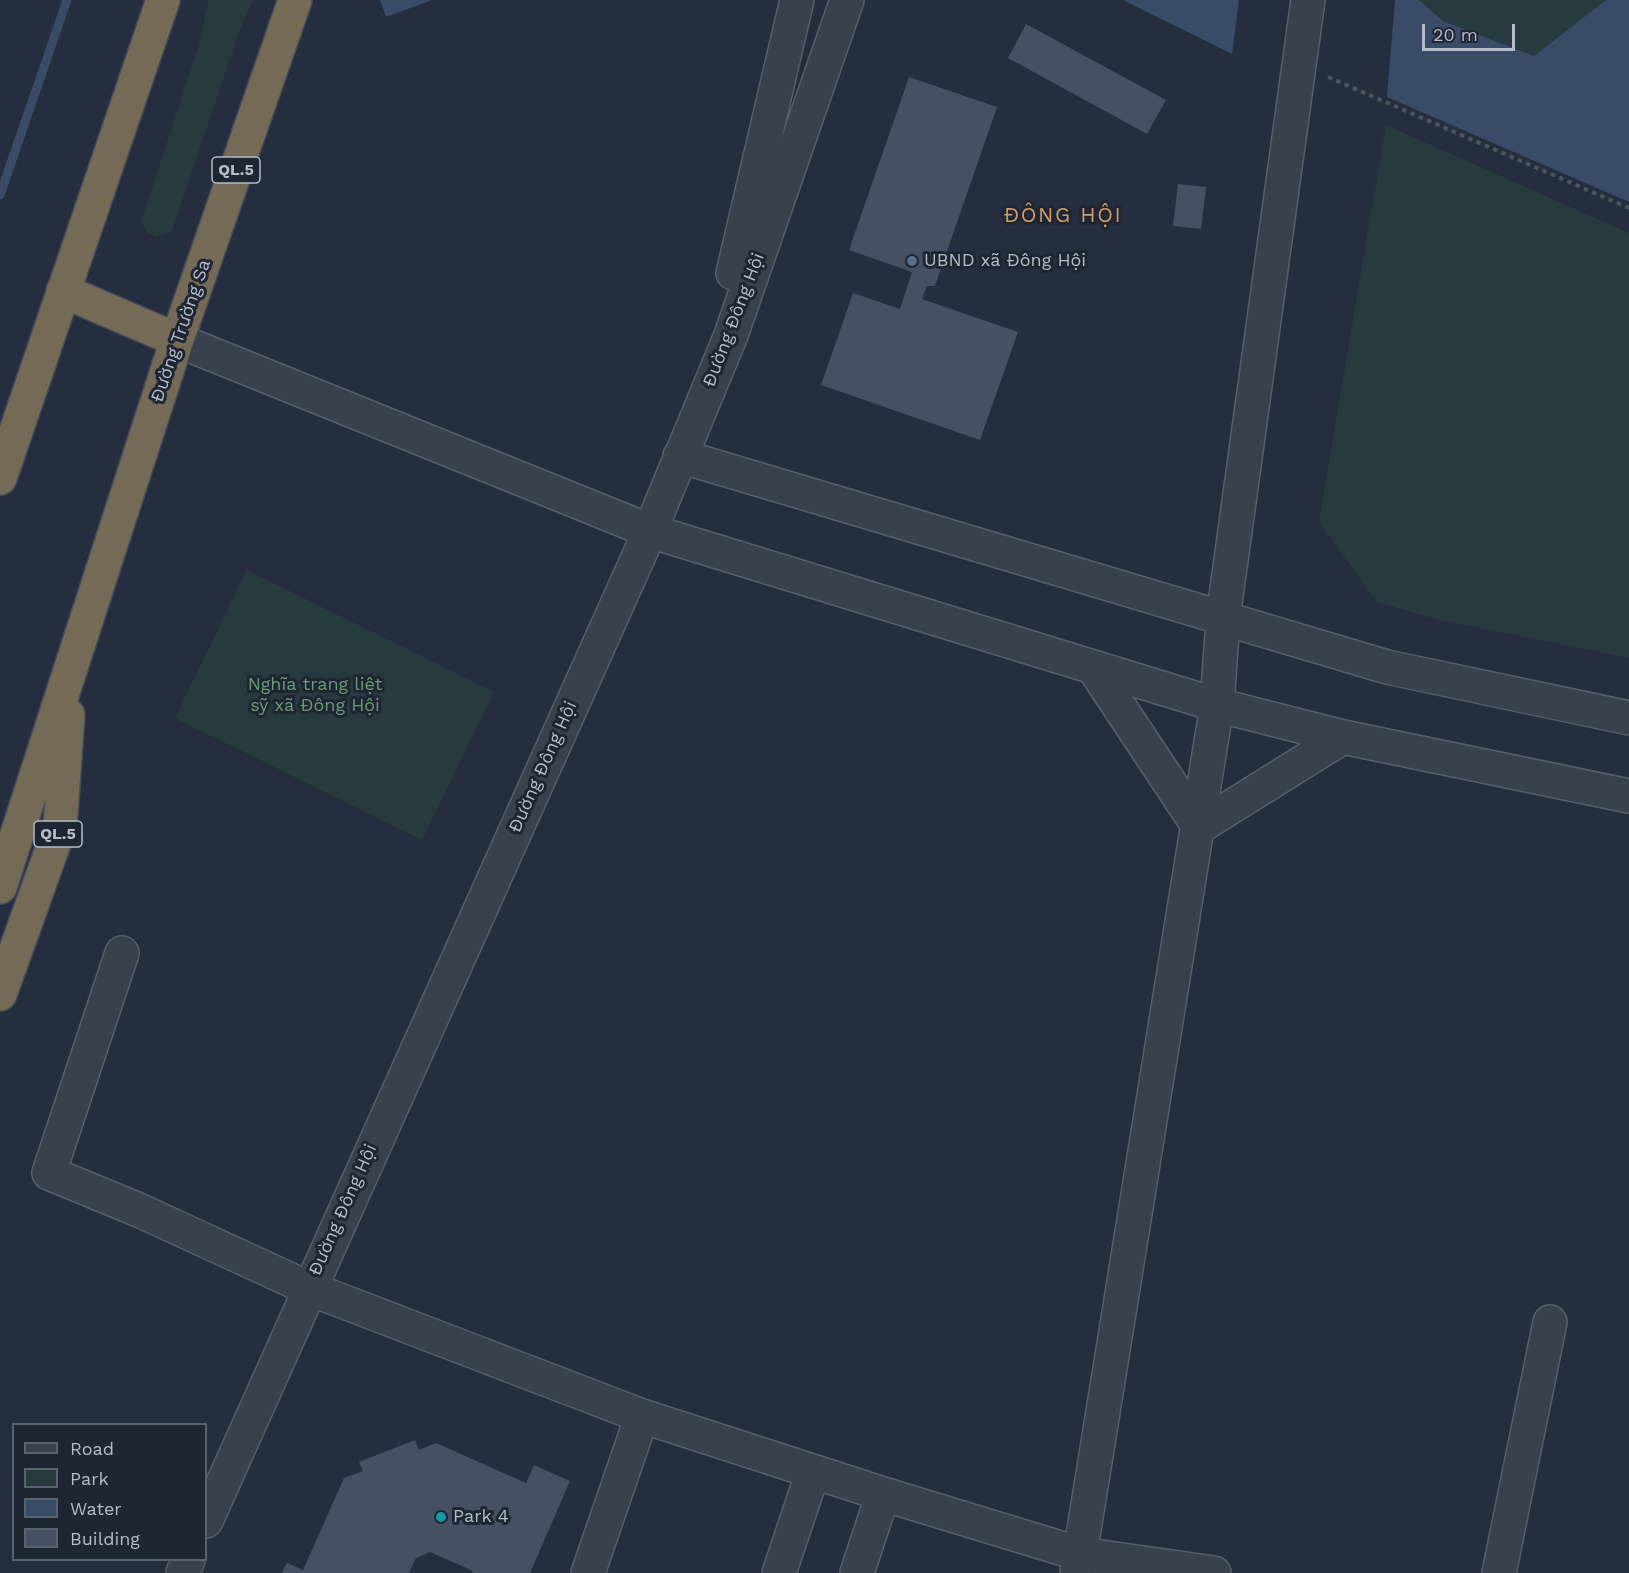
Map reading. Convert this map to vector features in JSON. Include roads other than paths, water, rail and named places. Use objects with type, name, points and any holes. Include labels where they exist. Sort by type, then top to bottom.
[{"type":"highway","points":[[0,478],[163,0]]},
{"type":"highway","name":"Đường Trường Sa","points":[[0,887],[177,340],[295,0]]},
{"type":"highway","points":[[63,291],[177,340]]},
{"type":"highway","name":"Đường Trường Sa","points":[[0,994],[60,826],[72,665]]},
{"type":"street","points":[[704,400],[797,0]]},
{"type":"street","name":"Đường Đông Hội","points":[[207,1519],[308,1288],[650,531],[731,335],[847,0]]},
{"type":"street","points":[[1078,1564],[1217,705],[1223,618],[1308,0]]},
{"type":"street","points":[[177,340],[650,531],[1217,705],[1343,737],[1629,796]]},
{"type":"street","points":[[680,456],[1387,667],[1629,718]]},
{"type":"street","points":[[1093,667],[1199,827]]},
{"type":"street","points":[[1199,827],[1343,737]]},
{"type":"street","points":[[122,953],[49,1173],[141,1211],[308,1288],[642,1416],[883,1494],[1078,1564],[1214,1573]]},
{"type":"street","points":[[1499,1573],[1550,1322]]},
{"type":"street","points":[[588,1573],[642,1416]]},
{"type":"street","points":[[779,1573],[813,1472]]},
{"type":"street","points":[[857,1573],[883,1494]]},
{"type":"water","points":[[380,0],[432,0],[386,17]]},
{"type":"water","points":[[1123,0],[1239,0],[1232,54]]},
{"type":"water","points":[[1395,0],[1419,0],[1443,21],[1534,56],[1606,0],[1629,0],[1629,202],[1387,97]]},
{"type":"waterway","points":[[0,195],[67,0]]},
{"type":"place","name":"UBND xã Đông Hội","points":[[912,261]]},
{"type":"place","name":"Park 4","points":[[441,1517]]},
{"type":"district","name":"ĐÔNG HỘI","points":[[1063,216]]},
{"type":"park label","name":"Nghĩa trang liệt sỹ xã Đông Hội","points":[[315,695]]}]
